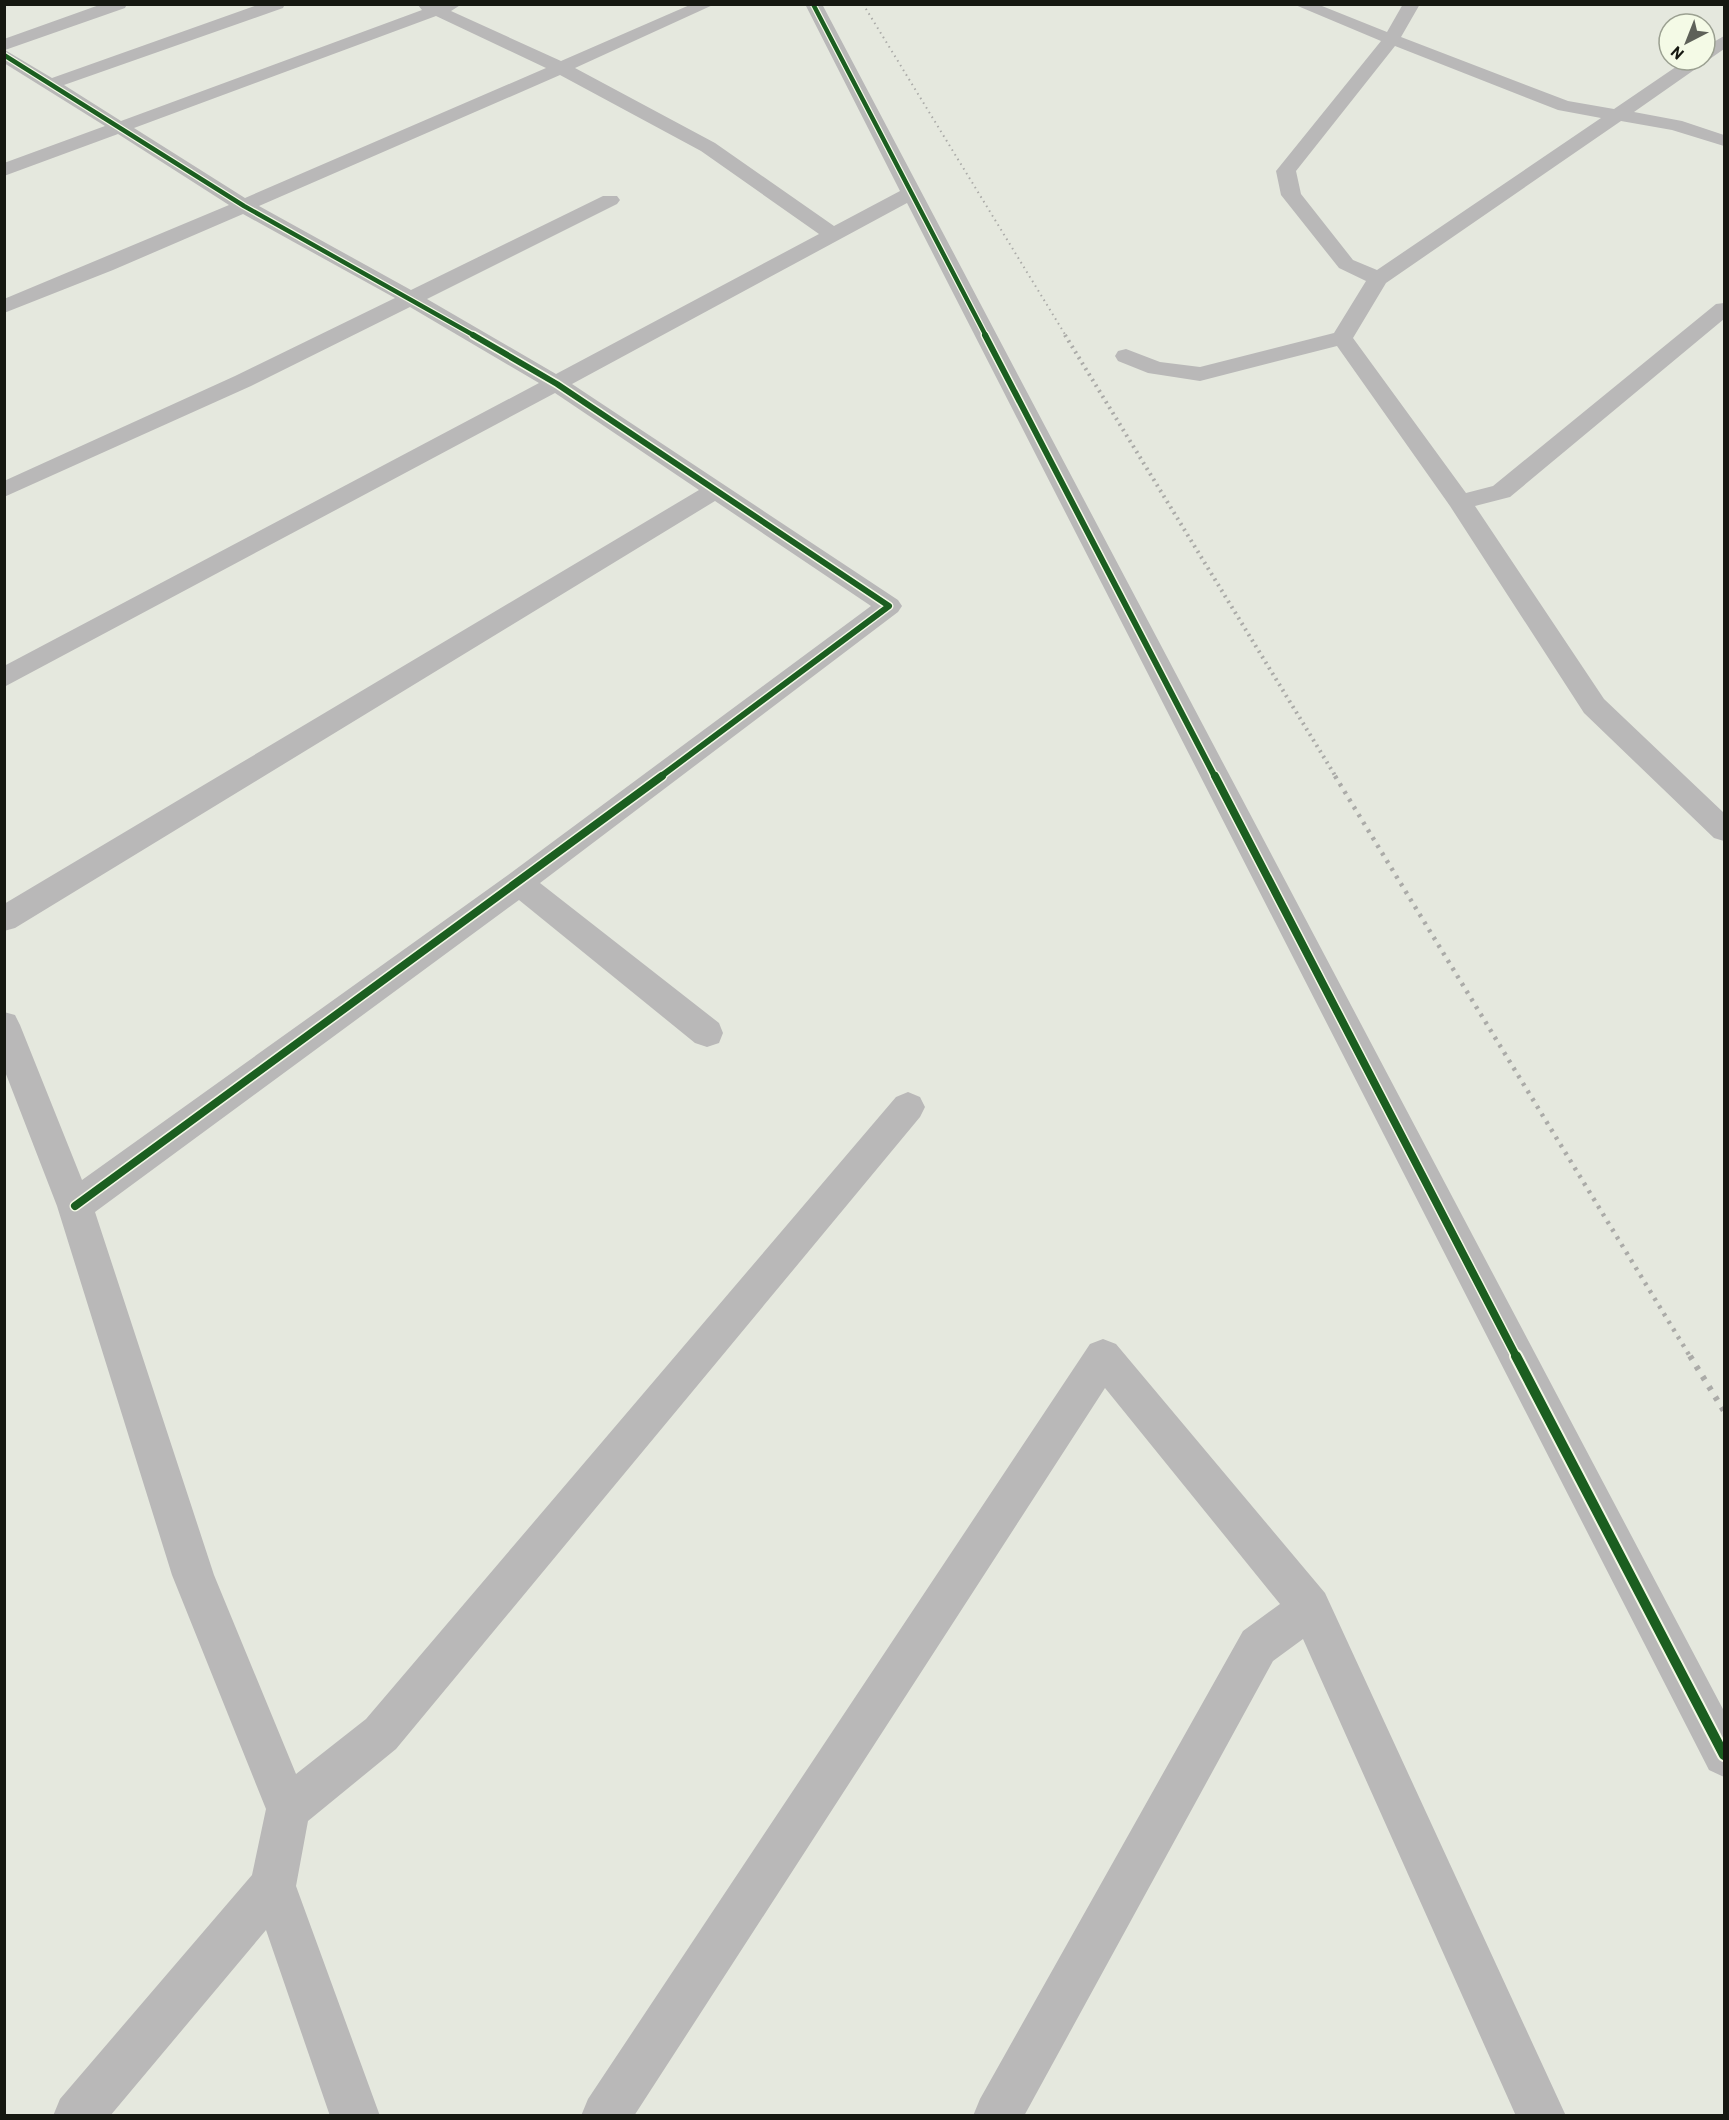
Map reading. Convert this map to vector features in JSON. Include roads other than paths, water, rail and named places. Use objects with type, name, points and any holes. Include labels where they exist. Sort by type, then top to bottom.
[{"type":"street","points":[[4,45],[119,4]]},
{"type":"street","points":[[51,84],[277,4]]},
{"type":"street","points":[[4,307],[243,206],[706,4]]},
{"type":"street","points":[[813,4],[1725,1755]]},
{"type":"street","points":[[1300,4],[1564,106],[1675,124],[1725,141]]},
{"type":"street","points":[[1378,279],[1346,264],[1291,195],[1286,171],[1391,40],[1412,4]]},
{"type":"street","points":[[4,170],[438,7],[561,68],[708,147],[834,235]]},
{"type":"street","points":[[4,54],[243,206],[412,299],[557,384],[889,606],[519,884],[75,1206]]},
{"type":"street","points":[[1126,356],[1156,368],[1200,374],[1342,338],[1378,279],[1680,72]]},
{"type":"street","points":[[4,678],[911,193]]},
{"type":"street","points":[[4,490],[243,381],[610,200]]},
{"type":"street","points":[[1460,502],[1501,492],[1725,309]]},
{"type":"street","points":[[1342,338],[1460,502],[1594,706],[1725,830]]},
{"type":"street","points":[[4,919],[716,490]]},
{"type":"street","points":[[519,884],[707,1034]]},
{"type":"street","points":[[4,1025],[75,1206],[193,1575],[288,1809],[273,1886],[77,2115]]},
{"type":"street","points":[[288,1809],[381,1734],[908,1107]]},
{"type":"street","points":[[605,2115],[1102,1357],[1310,1608],[1542,2115]]},
{"type":"street","points":[[997,2115],[1258,1646],[1310,1608]]},
{"type":"street","points":[[273,1886],[355,2115]]},
{"type":"railway","points":[[863,4],[1066,336]]},
{"type":"railway","points":[[1065,335],[1336,777]]},
{"type":"railway","points":[[1335,776],[1691,1358]]},
{"type":"railway","points":[[1690,1356],[1724,1411]]}]
